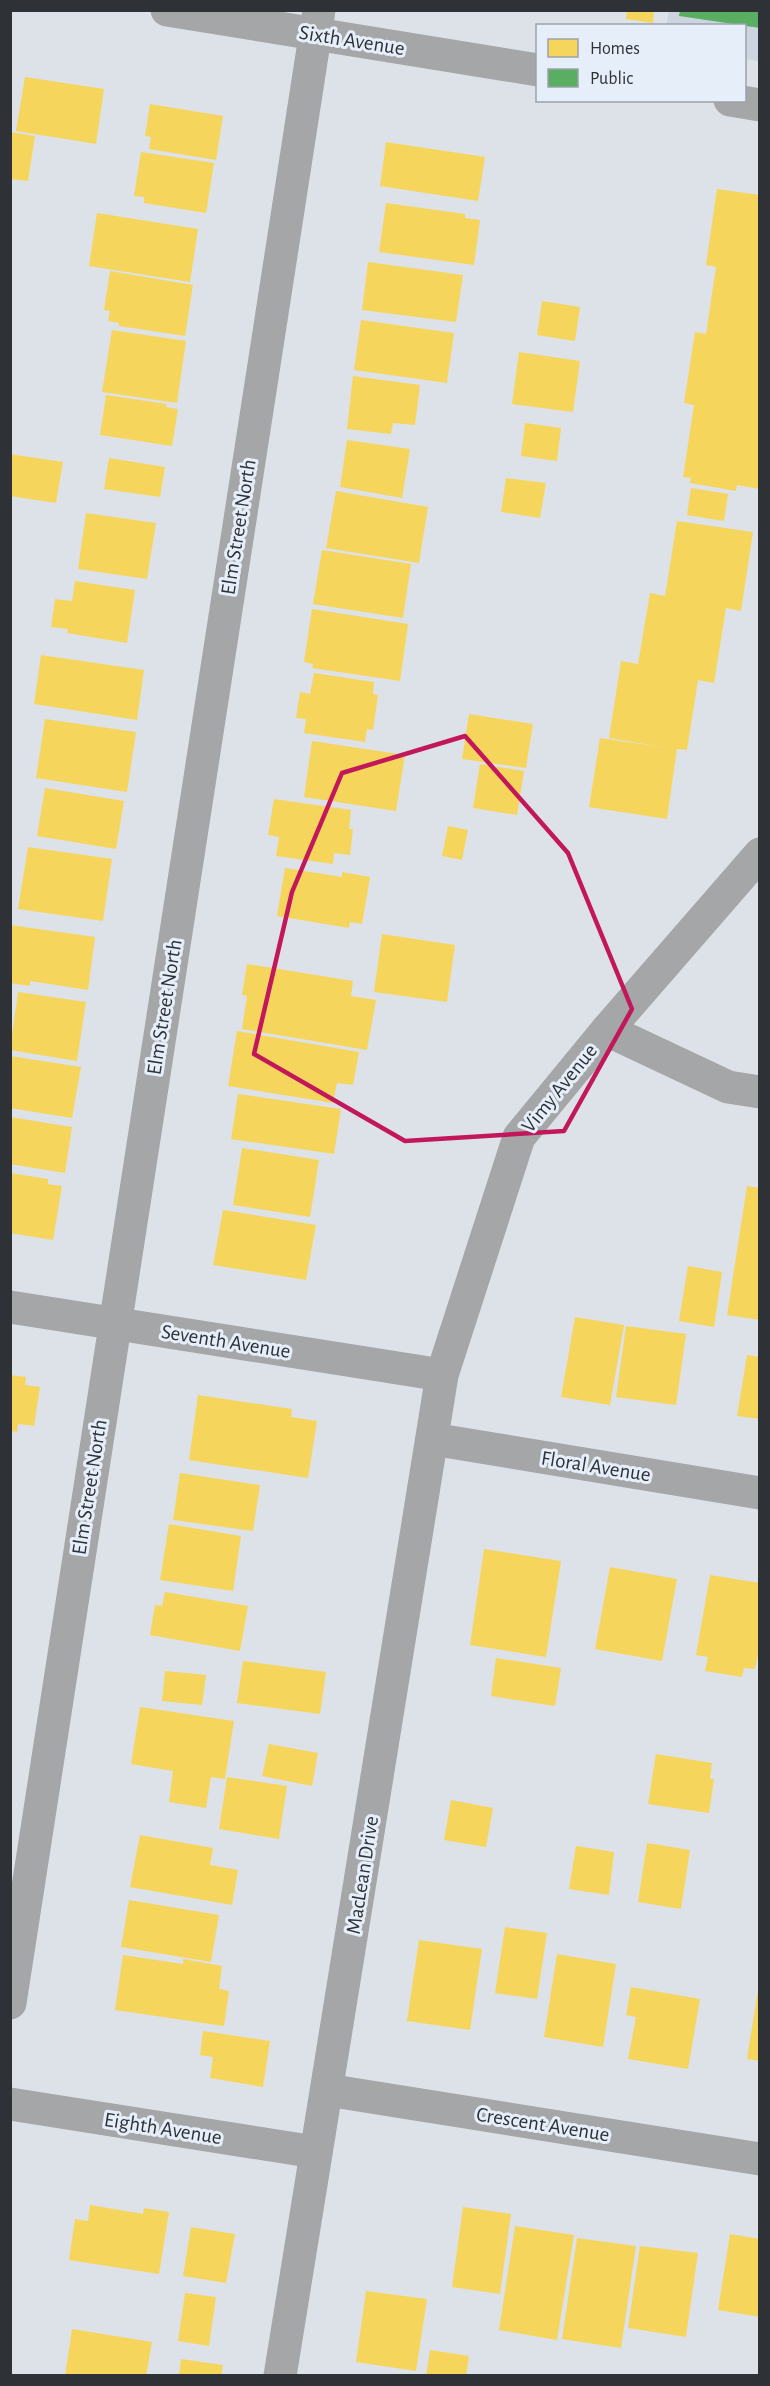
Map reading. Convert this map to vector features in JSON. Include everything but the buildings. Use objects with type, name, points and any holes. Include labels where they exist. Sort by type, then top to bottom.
[{"type":"street","name":"Sixth Avenue","points":[[167,10],[317,22],[536,70]]},
{"type":"street","name":"Elm Street North","points":[[10,2003],[317,22]]},
{"type":"street","points":[[742,102],[759,105]]},
{"type":"street","points":[[607,1030],[759,854]]},
{"type":"street","name":"Vimy Avenue","points":[[442,1375],[519,1137],[607,1030],[728,1087],[759,1092]]},
{"type":"street","name":"Seventh Avenue","points":[[10,1307],[442,1375]]},
{"type":"street","name":"MacLean Drive","points":[[280,2376],[442,1375]]},
{"type":"street","name":"Floral Avenue","points":[[432,1439],[759,1493]]},
{"type":"street","name":"Crescent Avenue","points":[[327,2090],[759,2159]]},
{"type":"street","name":"Eighth Avenue","points":[[10,2103],[315,2152]]},
{"type":"highlighted area","points":[[465,736],[568,853],[632,1009],[564,1131],[405,1141],[254,1054],[292,892],[342,773]]},
{"type":"shaded area","points":[[669,11],[759,11],[759,61],[746,59],[746,24],[666,24]]}]
